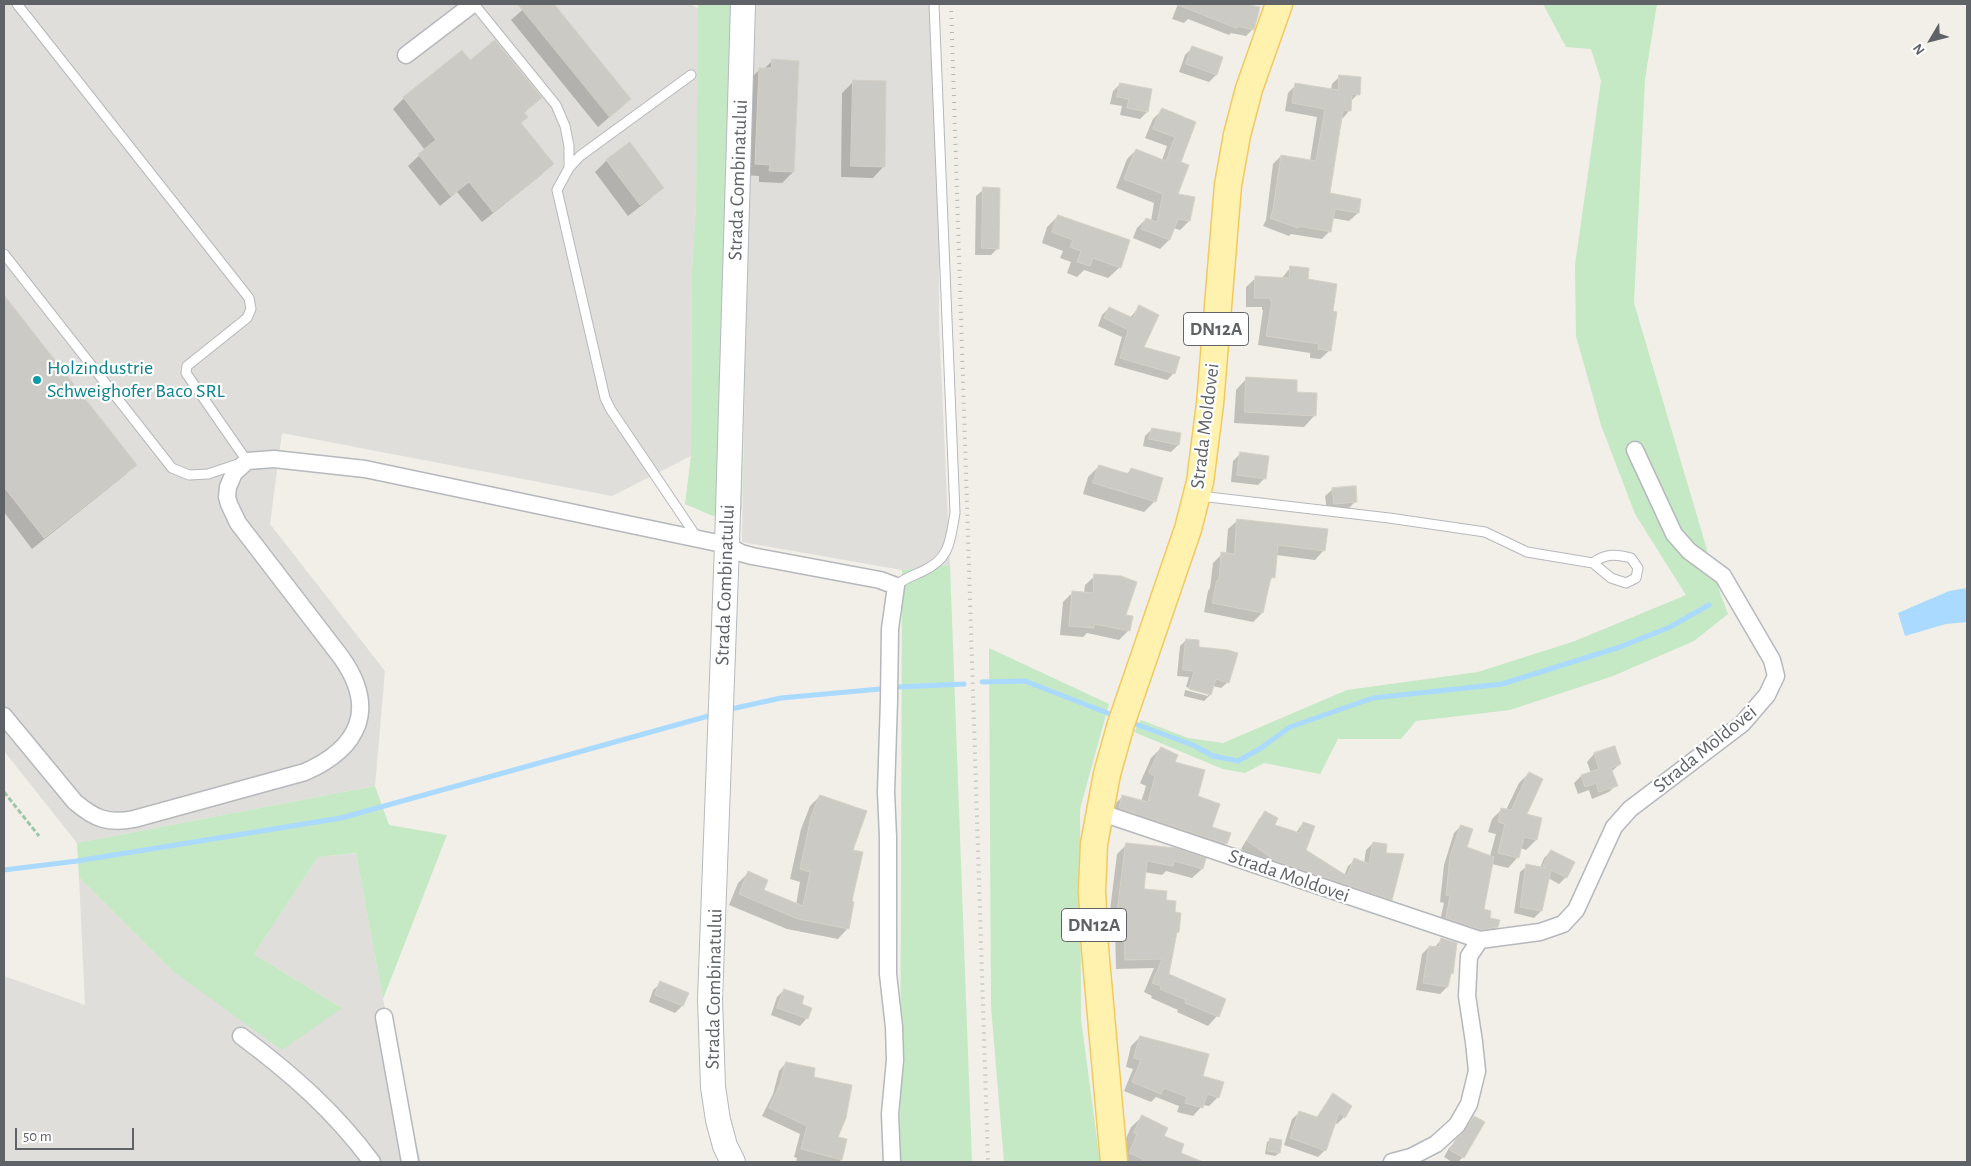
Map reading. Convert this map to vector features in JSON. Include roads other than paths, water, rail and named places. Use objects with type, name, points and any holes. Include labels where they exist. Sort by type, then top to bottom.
[{"type":"main road","name":"Strada Moldovei","points":[[1114,1162],[1095,948],[1092,891],[1094,844],[1099,812],[1121,724],[1188,530],[1200,482],[1210,404],[1228,185],[1237,135],[1249,89],[1279,4]]},
{"type":"main road","points":[[1103,1162],[1101,1078],[1104,1038]]},
{"type":"street","points":[[406,55],[473,4]]},
{"type":"street","name":"Strada Combinatului","points":[[733,1162],[718,1120],[713,1086],[710,1050],[710,1000],[727,545],[743,4]]},
{"type":"street","name":"Strada Moldovei","points":[[1099,812],[1480,940],[1540,932],[1563,924],[1576,910],[1614,827],[1630,810],[1742,724],[1767,696],[1776,676],[1772,660],[1723,576],[1689,551],[1674,534],[1635,450]]},
{"type":"street","points":[[4,716],[75,802],[86,812],[110,822],[134,819],[305,772],[322,764],[350,740],[358,724],[361,706],[352,674],[342,657],[238,523],[229,504],[227,497],[230,480],[234,473],[247,461],[274,459],[365,469],[727,545],[741,553],[752,556],[880,580],[896,586],[890,629],[890,700],[886,792],[888,974],[894,1052],[890,1114],[892,1162]]},
{"type":"street","points":[[1392,1162],[1411,1157],[1436,1144],[1457,1125],[1469,1104],[1477,1071],[1467,996],[1469,956],[1480,940]]},
{"type":"street","points":[[384,1017],[410,1162]]},
{"type":"street","points":[[241,1036],[278,1064],[334,1114],[372,1162]]},
{"type":"lane","points":[[4,254],[172,468],[188,475],[208,474],[247,461],[186,374],[187,366],[247,318],[251,309],[249,298],[17,4]]},
{"type":"lane","points":[[473,4],[556,106],[569,146],[569,168]]},
{"type":"lane","points":[[896,586],[903,579],[936,564],[945,554],[950,543],[955,513],[934,4]]},
{"type":"lane","points":[[691,74],[580,156],[569,168],[557,190],[605,398],[611,410],[698,539]]},
{"type":"lane","points":[[1196,495],[1389,518],[1485,532],[1527,552],[1593,563],[1610,578],[1626,583],[1636,578],[1638,568],[1631,558],[1619,555],[1602,556],[1593,563]]},
{"type":"water","points":[[1967,588],[1967,622],[1946,624],[1905,636],[1898,613],[1949,591]]},
{"type":"waterway","points":[[1130,722],[1193,745],[1213,756],[1238,761],[1261,748],[1290,727],[1373,698],[1502,684],[1620,647],[1670,627],[1709,605]]},
{"type":"waterway","points":[[982,682],[1025,681],[1115,716]]},
{"type":"waterway","points":[[899,687],[964,684]]},
{"type":"waterway","points":[[731,709],[781,698],[880,689]]},
{"type":"waterway","points":[[4,870],[77,861],[341,818],[712,715]]},
{"type":"railway","points":[[951,4],[988,1162]]},
{"type":"place","name":"Holzindustrie Schweighofer Baco SRL","points":[[37,380]]}]
